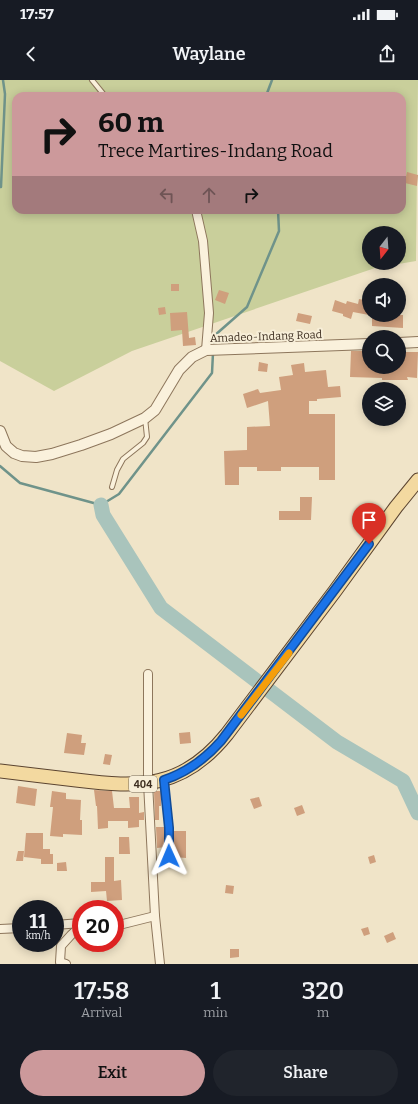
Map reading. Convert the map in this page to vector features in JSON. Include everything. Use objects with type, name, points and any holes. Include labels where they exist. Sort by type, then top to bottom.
[{"type":"main road","name":"404","points":[[0,771],[105,783],[139,784],[164,780],[186,771],[208,755],[221,741],[417,483]]},
{"type":"street","points":[[197,214],[203,241],[209,313],[208,349]]},
{"type":"street","points":[[406,343],[418,342]]},
{"type":"street","name":"Amadeo-Indang Road","points":[[0,431],[6,446],[14,453],[22,456],[36,457],[52,454],[110,434],[145,418],[155,410],[179,370],[192,357],[208,349],[362,344]]},
{"type":"street","points":[[148,674],[148,783],[155,916],[160,964]]},
{"type":"street","points":[[124,924],[155,916]]},
{"type":"street","points":[[0,930],[12,929]]},
{"type":"street","points":[[66,964],[60,962],[61,946],[72,934]]},
{"type":"lane","points":[[92,80],[102,92]]},
{"type":"lane","points":[[112,487],[117,470],[123,459],[143,443],[147,437],[145,418]]},
{"type":"lane","points":[[164,780],[169,828],[169,856]]},
{"type":"green space","points":[[0,80],[418,80],[416,261],[406,263],[406,226],[362,226],[362,270],[369,270],[132,351],[54,391],[0,361]]},
{"type":"building","points":[[407,172],[418,175],[417,186],[406,183]]},
{"type":"building","points":[[171,284],[179,284],[179,291],[171,291]]},
{"type":"building","points":[[219,290],[229,293],[225,304],[215,300]]},
{"type":"building","points":[[359,299],[362,300],[362,314],[353,312],[351,319],[343,316],[343,314],[332,311],[335,300],[346,304],[347,301],[358,304]]},
{"type":"building","points":[[165,307],[166,314],[159,315],[158,308]]},
{"type":"building","points":[[187,312],[189,338],[195,337],[196,345],[183,346],[182,330],[171,331],[170,313]]},
{"type":"building","points":[[298,313],[312,316],[310,324],[296,321]]},
{"type":"building","points":[[372,322],[403,322],[403,328],[372,326]]},
{"type":"building","points":[[351,351],[362,351],[362,374],[406,374],[406,352],[418,352],[417,378],[407,377],[408,380],[382,380],[382,378],[350,377]]},
{"type":"building","points":[[259,362],[268,364],[267,372],[258,371]]},
{"type":"building","points":[[304,363],[305,372],[326,370],[328,387],[340,386],[341,397],[309,401],[309,414],[335,414],[335,480],[319,480],[319,467],[281,467],[281,471],[257,471],[257,467],[239,467],[239,485],[225,485],[224,451],[247,450],[247,427],[270,426],[268,401],[247,408],[243,394],[258,389],[260,393],[281,390],[279,377],[293,375],[291,365]]},
{"type":"building","points":[[300,497],[312,497],[311,520],[279,520],[279,511],[300,511]]},
{"type":"building","points":[[190,732],[191,743],[180,744],[179,733]]},
{"type":"building","points":[[67,733],[82,735],[81,743],[86,743],[84,755],[64,753]]},
{"type":"building","points":[[105,754],[112,755],[110,765],[103,764]]},
{"type":"building","points":[[18,786],[37,789],[35,806],[16,803]]},
{"type":"building","points":[[94,790],[112,791],[114,808],[130,808],[129,797],[139,797],[139,813],[144,812],[144,820],[139,820],[139,827],[128,828],[128,821],[108,821],[108,828],[98,829],[97,806]]},
{"type":"building","points":[[52,791],[66,793],[66,799],[81,800],[80,820],[82,820],[82,835],[63,834],[63,837],[50,836],[53,807],[50,807]]},
{"type":"building","points":[[154,791],[161,791],[159,820],[155,820]]},
{"type":"building","points":[[259,797],[262,806],[254,809],[250,799]]},
{"type":"building","points":[[302,805],[305,813],[297,816],[294,808]]},
{"type":"building","points":[[156,827],[165,827],[166,847],[157,848]]},
{"type":"building","points":[[172,831],[186,831],[186,858],[174,857],[175,847],[172,847]]},
{"type":"building","points":[[26,833],[43,833],[43,849],[50,849],[50,854],[53,854],[53,864],[41,864],[41,859],[24,857]]},
{"type":"building","points":[[119,837],[129,837],[130,854],[119,854]]},
{"type":"building","points":[[18,851],[24,851],[23,861],[16,861]]},
{"type":"building","points":[[374,855],[376,862],[370,864],[368,857]]},
{"type":"building","points":[[105,857],[114,857],[114,881],[121,880],[122,900],[107,900],[106,891],[91,892],[91,882],[105,882]]},
{"type":"building","points":[[66,862],[67,871],[57,871],[57,863]]},
{"type":"building","points":[[226,885],[234,886],[233,894],[225,893]]},
{"type":"building","points":[[368,927],[370,934],[364,936],[361,929]]},
{"type":"building","points":[[393,932],[396,939],[387,943],[384,936]]},
{"type":"building","points":[[230,949],[239,949],[239,957],[230,958]]},
{"type":"waterway","points":[[0,187],[5,94],[3,80]]},
{"type":"waterway","points":[[268,92],[272,80]]},
{"type":"waterway","points":[[213,348],[214,336],[247,307],[279,231],[278,214]]},
{"type":"waterway","points":[[0,466],[20,483],[101,505],[119,494],[212,373],[213,353]]},
{"type":"waterway","points":[[101,505],[103,515],[161,608],[337,742],[403,781],[418,813]]},
{"type":"slow traffic","points":[[241,715],[289,653]]},
{"type":"route","points":[[169,856],[169,828],[164,780],[193,767],[208,755],[221,741],[369,544]]}]
